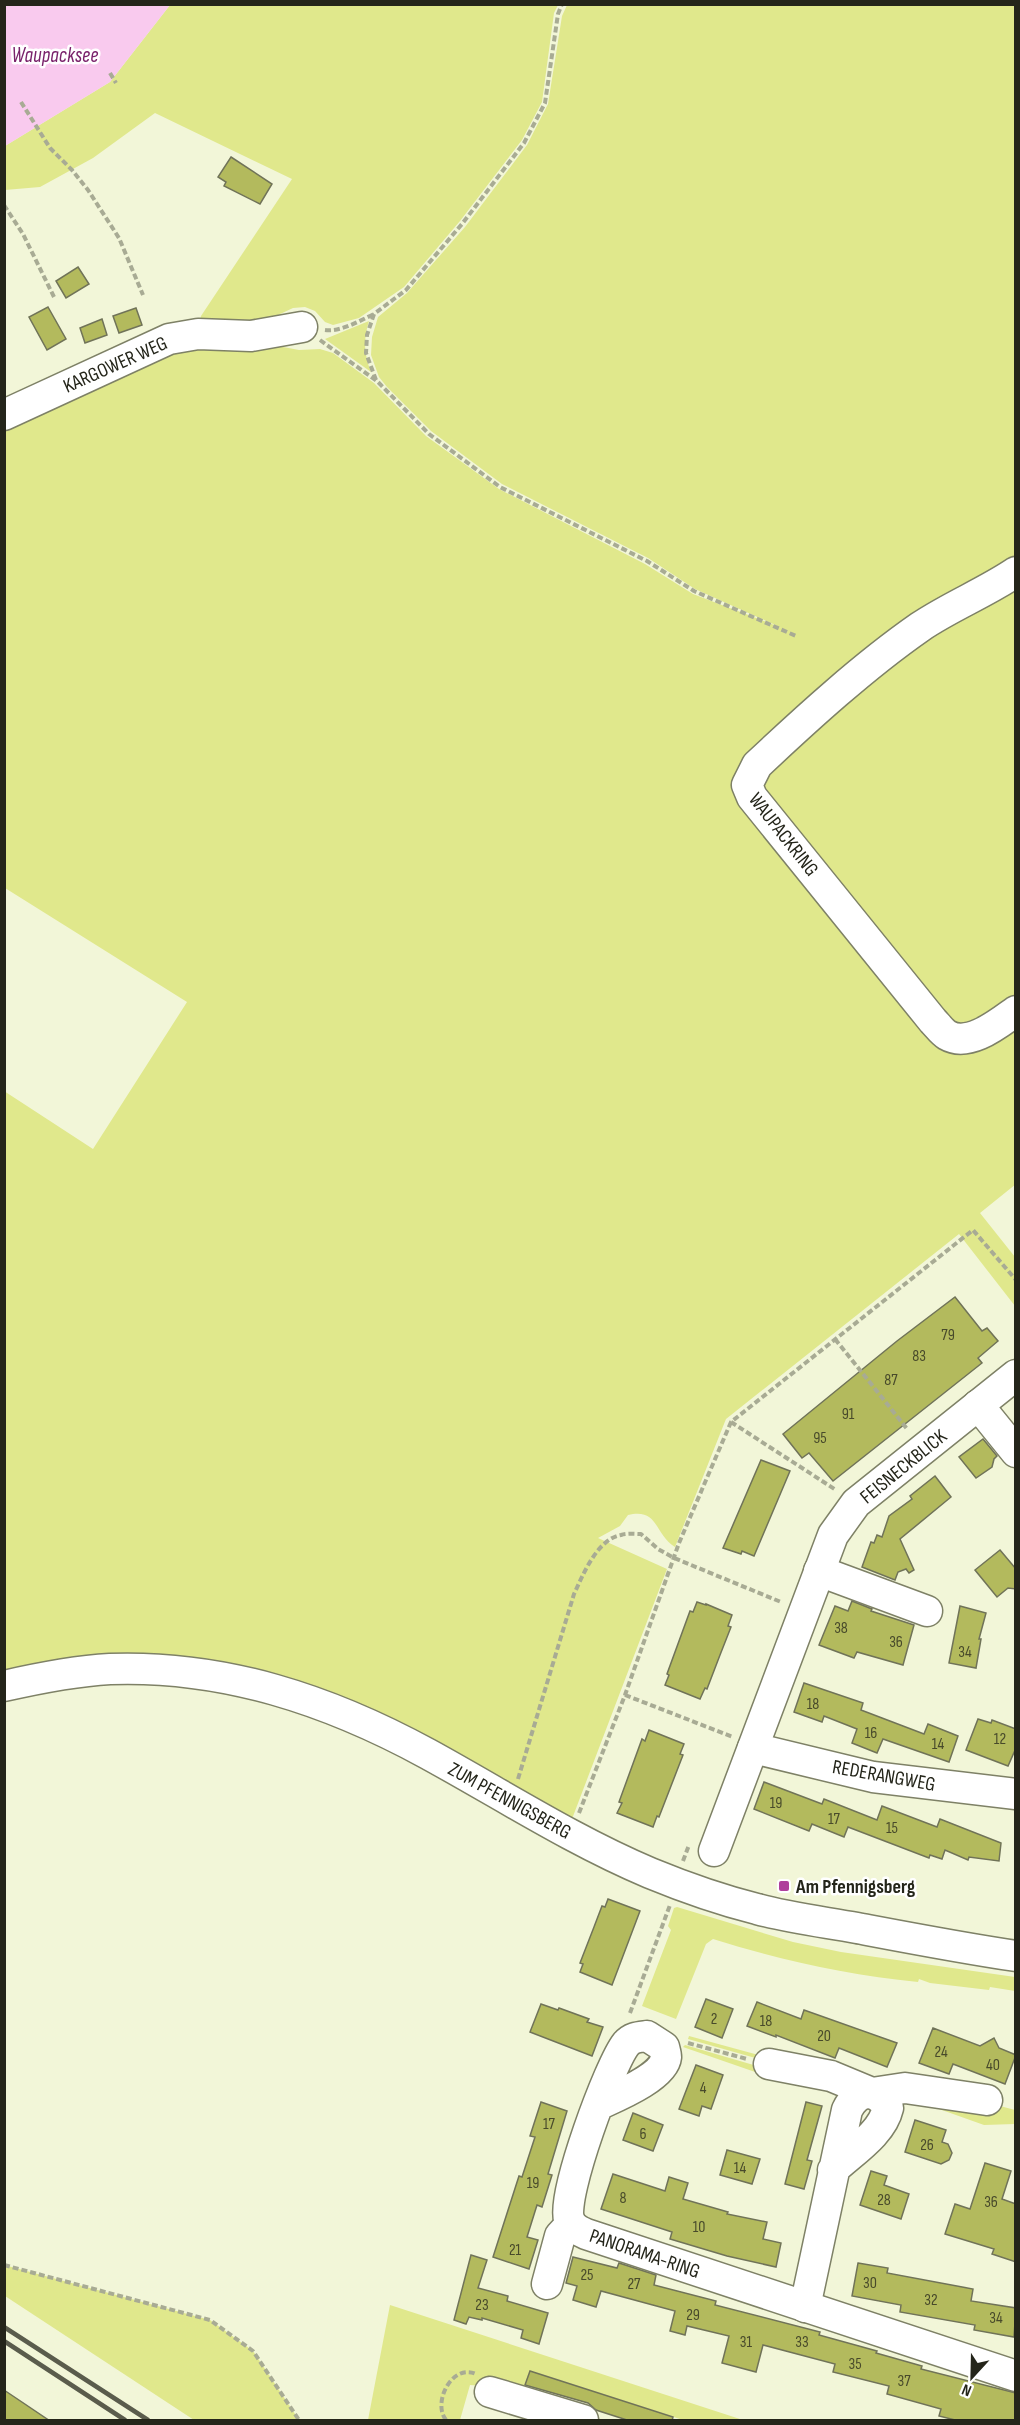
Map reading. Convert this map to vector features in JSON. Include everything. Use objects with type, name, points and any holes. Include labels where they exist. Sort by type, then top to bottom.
[{"type":"street","name":"KARGOWER WEG","points":[[4,415],[169,339],[198,334],[251,336],[302,327]]},
{"type":"street","name":"WAUPACKRING","points":[[1016,572],[938,616],[877,661],[757,765],[747,785],[752,797],[933,1021],[947,1035],[959,1038],[978,1035],[1016,1011]]},
{"type":"street","name":"FEISNECKBLICK","points":[[714,1851],[833,1535],[856,1503],[1016,1375]]},
{"type":"street","points":[[978,1405],[1016,1452]]},
{"type":"street","points":[[819,1571],[927,1611]]},
{"type":"street","name":"ZUM PFENNIGSBERG","points":[[4,1686],[48,1676],[108,1669],[158,1669],[211,1674],[264,1685],[312,1700],[361,1720],[427,1753],[594,1846],[682,1885],[757,1909],[1016,1956]]},
{"type":"street","name":"REDERANGWEG","points":[[754,1747],[873,1777],[1016,1794]]},
{"type":"street","points":[[598,2105],[652,2077],[678,2044],[647,2036],[634,2037]]},
{"type":"street","name":"PANORAMA-RING","points":[[634,2037],[626,2044],[619,2057],[598,2105],[569,2198],[567,2209],[571,2224],[586,2234],[1016,2376]]},
{"type":"street","points":[[763,2063],[831,2076],[872,2093]]},
{"type":"street","points":[[805,2307],[813,2279],[833,2170],[851,2101],[861,2094],[905,2088],[987,2100]]},
{"type":"street","points":[[547,2284],[560,2236],[571,2224]]},
{"type":"street","points":[[490,2391],[583,2421]]},
{"type":"path","points":[[302,327],[330,331],[374,314],[406,290],[462,224],[525,143],[545,103],[558,14],[562,4]]},
{"type":"path","points":[[110,73],[116,83]]},
{"type":"path","points":[[21,102],[50,148],[77,176],[112,228],[143,295]]},
{"type":"path","points":[[4,205],[23,234],[54,297]]},
{"type":"path","points":[[374,314],[366,353],[377,381]]},
{"type":"path","points":[[302,327],[377,381],[429,434],[500,487],[647,561],[694,591],[796,636]]},
{"type":"path","points":[[577,1818],[625,1695],[674,1558],[731,1422],[973,1230],[1016,1280]]},
{"type":"path","points":[[835,1339],[923,1449]]},
{"type":"path","points":[[731,1422],[856,1503]]},
{"type":"path","points":[[518,1780],[574,1594],[585,1570],[598,1551],[610,1539],[620,1535],[641,1534],[658,1549],[674,1558],[804,1611]]},
{"type":"path","points":[[625,1695],[754,1747]]},
{"type":"path","points":[[634,2037],[629,2015],[671,1901]]},
{"type":"path","points":[[678,2044],[763,2063]]},
{"type":"path","points":[[4,2265],[210,2320],[253,2351],[299,2421]]},
{"type":"green space","points":[[170,5],[558,5],[554,13],[542,102],[522,140],[460,221],[404,287],[359,318],[333,325],[325,322],[315,311],[305,307],[293,308],[278,315],[265,326],[198,329],[201,316],[292,179],[155,113],[93,158],[40,187],[5,190],[5,146],[110,82]]},
{"type":"green space","points":[[567,5],[1015,5],[1016,1184],[980,1213],[1015,1257],[1015,1306],[959,1234],[726,1419],[675,1547],[668,1542],[651,1519],[638,1514],[628,1515],[620,1526],[598,1538],[667,1569],[572,1819],[315,1690],[5,1676],[4,1091],[93,1149],[187,1002],[5,888],[5,421],[173,343],[252,341],[299,350],[320,349],[333,353],[374,383],[426,436],[499,489],[645,564],[693,594],[782,628],[695,589],[648,558],[502,484],[431,431],[379,377],[371,355],[372,337],[378,317],[407,293],[465,227],[527,145],[548,104],[562,16]]},
{"type":"green space","points":[[369,321],[365,347],[371,372],[325,339]]},
{"type":"green space","points":[[674,1908],[793,1942],[841,1952],[1015,1977],[1015,1991],[930,1983],[919,1979],[918,1982],[840,1971],[763,1954],[713,1939],[706,1944],[676,2019],[642,2006],[671,1930],[668,1926]]},
{"type":"green space","points":[[689,2036],[766,2057],[759,2059],[688,2039]]},
{"type":"green space","points":[[685,2045],[757,2066],[758,2073],[683,2047]]},
{"type":"green space","points":[[901,2102],[985,2102],[1015,2110],[1015,2124],[984,2125],[925,2104]]},
{"type":"green space","points":[[4,2265],[210,2320],[253,2351],[299,2420],[194,2420],[5,2296]]},
{"type":"green space","points":[[390,2305],[743,2420],[683,2420],[530,2371],[525,2387],[518,2389],[470,2385],[460,2420],[368,2420]]},
{"type":"water","name":"Waupacksee","points":[[5,4],[170,5],[110,82],[5,146]]},
{"type":"building","points":[[231,157],[272,184],[260,204],[224,186],[226,182],[218,177]]},
{"type":"building","points":[[78,267],[89,284],[66,298],[56,281]]},
{"type":"building","points":[[48,307],[66,339],[47,350],[29,317]]},
{"type":"building","points":[[136,308],[142,325],[119,333],[113,316]]},
{"type":"building","points":[[102,319],[107,335],[85,343],[80,328]]},
{"type":"building","points":[[955,1297],[982,1331],[987,1328],[998,1341],[978,1358],[982,1363],[833,1481],[809,1453],[802,1458],[783,1434]]},
{"type":"building","points":[[983,1439],[997,1456],[992,1467],[976,1478],[959,1457]]},
{"type":"building","points":[[761,1460],[790,1471],[754,1556],[742,1551],[741,1554],[723,1548]]},
{"type":"building","points":[[935,1476],[951,1497],[900,1539],[914,1570],[909,1573],[906,1569],[898,1572],[895,1580],[862,1567],[871,1542],[874,1543],[877,1535],[882,1537],[889,1516],[912,1499],[910,1496]]},
{"type":"building","points":[[1000,1550],[1016,1569],[1016,1589],[1008,1588],[997,1597],[975,1570]]},
{"type":"building","points":[[852,1601],[872,1609],[871,1611],[914,1625],[903,1665],[857,1652],[854,1658],[819,1645],[835,1606],[848,1611]]},
{"type":"building","points":[[697,1602],[732,1615],[728,1626],[731,1627],[707,1689],[705,1688],[700,1699],[665,1685],[690,1611],[693,1612]]},
{"type":"building","points":[[960,1606],[986,1613],[979,1639],[981,1639],[976,1668],[949,1663]]},
{"type":"building","points":[[804,1683],[863,1703],[861,1710],[924,1734],[928,1724],[958,1736],[949,1762],[883,1739],[877,1753],[852,1743],[857,1729],[824,1716],[822,1722],[794,1712]]},
{"type":"building","points":[[978,1719],[991,1723],[992,1720],[1016,1729],[1016,1748],[1008,1766],[966,1750]]},
{"type":"building","points":[[649,1730],[684,1744],[680,1754],[683,1755],[653,1827],[617,1813],[642,1739],[645,1741]]},
{"type":"building","points":[[764,1782],[822,1804],[824,1799],[877,1820],[882,1806],[937,1827],[940,1819],[1001,1843],[999,1861],[969,1857],[968,1860],[945,1850],[942,1859],[930,1855],[929,1858],[848,1827],[844,1837],[812,1824],[809,1831],[754,1809]]},
{"type":"building","points":[[608,1899],[640,1911],[612,1985],[580,1972],[583,1964],[580,1963],[602,1906],[605,1907]]},
{"type":"building","points":[[706,1999],[733,2009],[722,2038],[695,2027]]},
{"type":"building","points":[[757,2002],[801,2019],[804,2010],[897,2043],[887,2067],[839,2048],[835,2058],[747,2026]]},
{"type":"building","points":[[541,2004],[589,2019],[587,2022],[603,2027],[592,2056],[530,2032]]},
{"type":"building","points":[[933,2028],[980,2046],[994,2038],[999,2048],[1016,2055],[1005,2084],[953,2064],[949,2074],[919,2063]]},
{"type":"building","points":[[696,2065],[723,2075],[711,2109],[702,2106],[699,2116],[679,2109]]},
{"type":"building","points":[[541,2102],[567,2111],[548,2174],[552,2175],[542,2207],[537,2205],[527,2237],[538,2240],[529,2269],[493,2257],[519,2176],[522,2177],[535,2137],[530,2136]]},
{"type":"building","points":[[806,2102],[822,2106],[807,2160],[812,2161],[804,2189],[785,2184]]},
{"type":"building","points":[[633,2113],[663,2125],[653,2151],[623,2140]]},
{"type":"building","points":[[915,2120],[946,2130],[942,2142],[948,2144],[952,2153],[949,2160],[941,2164],[905,2152]]},
{"type":"building","points":[[727,2150],[760,2159],[752,2184],[720,2175]]},
{"type":"building","points":[[985,2163],[1011,2171],[1002,2199],[1016,2204],[1016,2262],[992,2254],[994,2249],[945,2234],[955,2204],[970,2209]]},
{"type":"building","points":[[871,2171],[887,2176],[884,2185],[909,2194],[901,2219],[860,2205]]},
{"type":"building","points":[[613,2174],[665,2191],[669,2177],[688,2183],[683,2199],[728,2212],[727,2214],[767,2222],[763,2239],[781,2243],[776,2267],[727,2256],[670,2239],[672,2232],[601,2209]]},
{"type":"building","points":[[471,2255],[487,2260],[478,2288],[508,2296],[507,2301],[548,2313],[539,2344],[521,2338],[523,2330],[482,2318],[482,2320],[469,2317],[466,2324],[454,2320]]},
{"type":"building","points":[[573,2257],[617,2268],[619,2263],[656,2275],[654,2285],[716,2301],[715,2305],[820,2332],[819,2335],[922,2366],[921,2369],[1016,2393],[1016,2421],[959,2421],[939,2416],[941,2409],[887,2394],[889,2386],[833,2372],[835,2364],[763,2345],[756,2372],[722,2363],[729,2336],[687,2326],[685,2335],[670,2331],[675,2311],[601,2291],[596,2307],[573,2300],[577,2286],[566,2283]]},
{"type":"building","points":[[858,2263],[888,2268],[887,2273],[973,2289],[971,2301],[1016,2308],[1014,2337],[974,2330],[975,2325],[900,2312],[901,2305],[852,2296]]},
{"type":"building","points":[[530,2371],[673,2417],[672,2421],[630,2421],[596,2410],[588,2403],[525,2385]]},
{"type":"building","points":[[4,2390],[50,2421],[4,2421]]},
{"type":"railway","points":[[4,2327],[148,2420]]},
{"type":"railway","points":[[4,2341],[125,2420]]},
{"type":"place","name":"Am Pfennigsberg","points":[[784,1886]]}]
